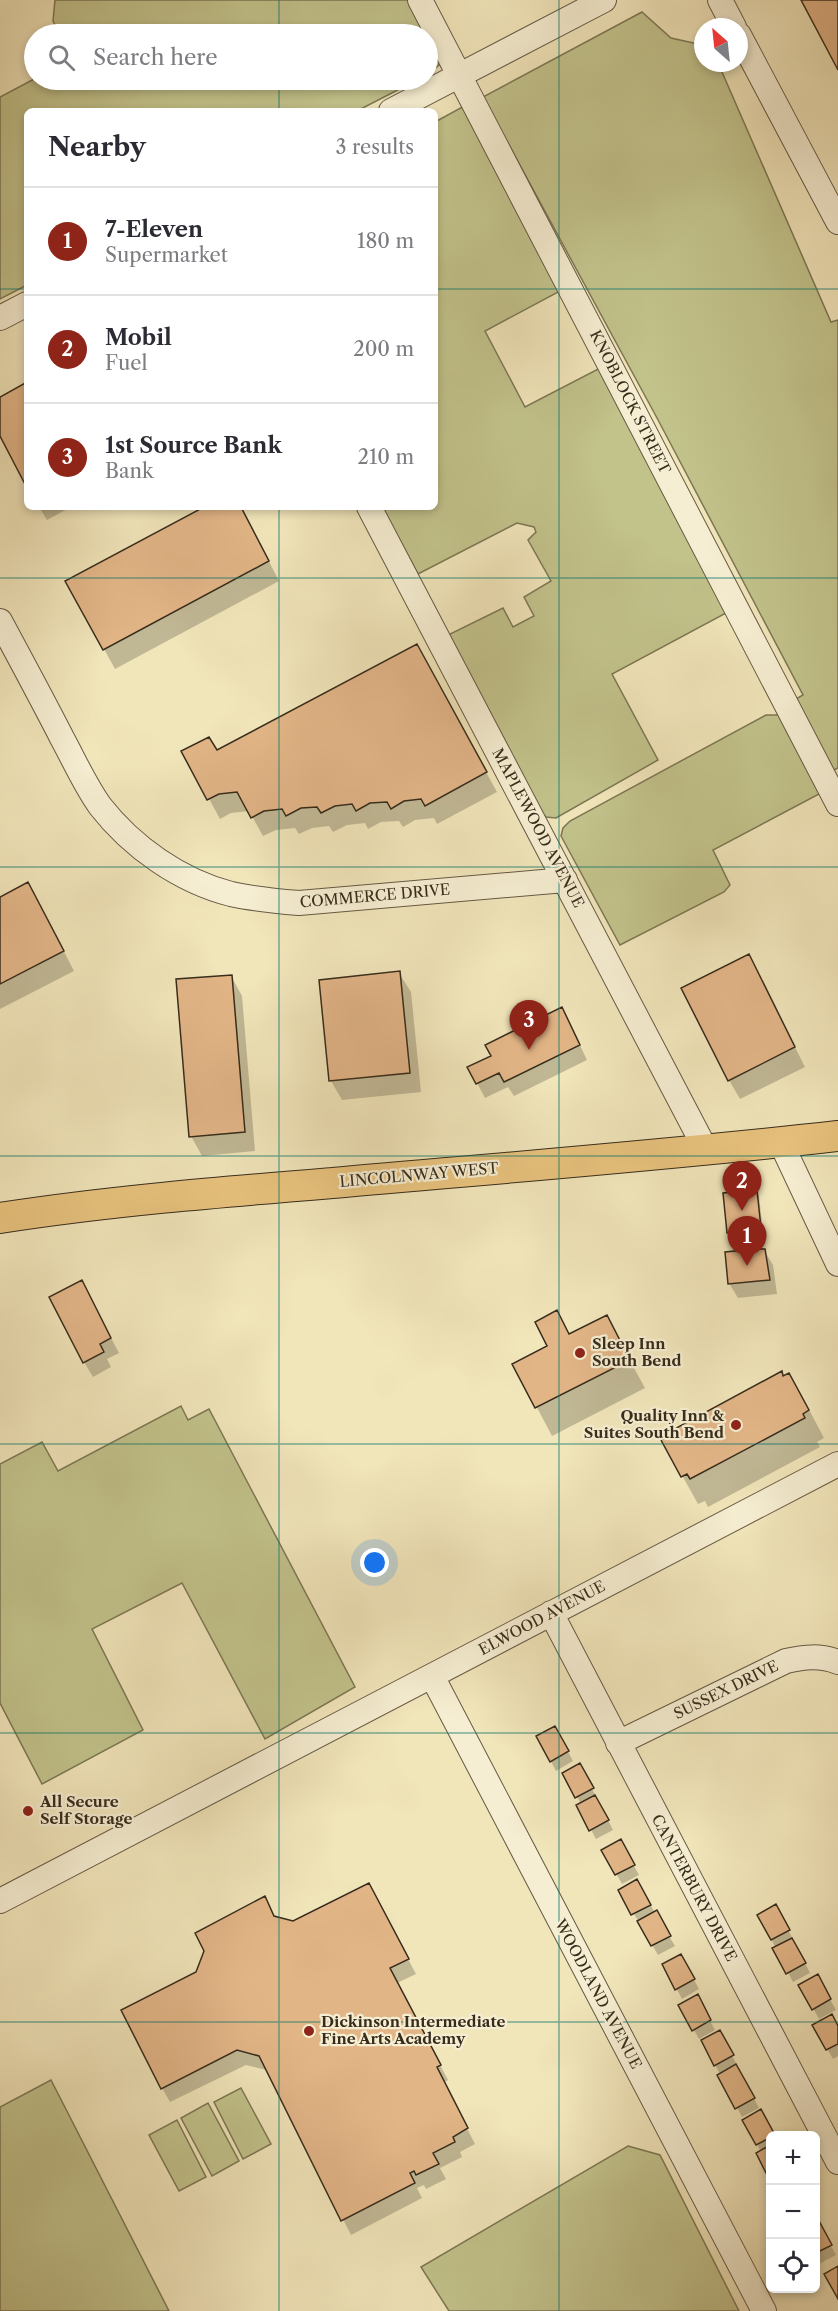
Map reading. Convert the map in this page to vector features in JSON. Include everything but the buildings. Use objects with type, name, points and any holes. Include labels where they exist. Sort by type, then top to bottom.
[{"type":"main road","name":"LINCOLNWAY WEST","points":[[0,1218],[75,1206],[706,1150],[838,1136]]},
{"type":"street","name":"KNOBLOCK STREET","points":[[420,0],[433,24]]},
{"type":"street","points":[[438,86],[604,0]]},
{"type":"street","points":[[720,0],[730,18]]},
{"type":"street","name":"KNOBLOCK STREET","points":[[438,34],[838,804]]},
{"type":"street","points":[[748,53],[838,222]]},
{"type":"street","points":[[397,108],[431,90]]},
{"type":"street","points":[[0,318],[24,306]]},
{"type":"street","name":"MAPLEWOOD AVENUE","points":[[371,510],[706,1150]]},
{"type":"street","name":"COMMERCE DRIVE","points":[[0,621],[100,806],[125,833],[148,853],[173,870],[201,883],[259,900],[299,903],[565,880]]},
{"type":"street","points":[[781,1143],[838,1264]]},
{"type":"street","name":"ELWOOD AVENUE","points":[[0,1901],[838,1464]]},
{"type":"street","name":"CANTERBURY DRIVE","points":[[551,1613],[838,2162]]},
{"type":"street","name":"SUSSEX DRIVE","points":[[618,1743],[786,1661],[811,1657],[828,1658],[838,1662]]},
{"type":"street","name":"WOODLAND AVENUE","points":[[432,1677],[764,2311]]},
{"type":"green space","points":[[55,0],[411,0],[423,24],[55,24]]},
{"type":"green space","points":[[642,12],[671,38],[694,43],[694,72],[722,72],[831,322],[838,320],[838,768],[832,771],[796,699],[803,695],[657,418],[483,97]]},
{"type":"green space","points":[[438,52],[441,58],[438,66]]},
{"type":"green space","points":[[24,84],[24,90],[398,90],[363,108],[24,108],[24,287],[0,299],[0,97]]},
{"type":"green space","points":[[466,105],[562,290],[485,331],[525,407],[602,367],[728,612],[612,674],[658,760],[556,818],[546,817],[540,811],[448,635],[503,608],[513,627],[534,616],[524,597],[551,581],[528,540],[536,532],[534,527],[517,523],[418,574],[384,510],[438,510],[438,120]]},
{"type":"green space","points":[[766,715],[779,715],[821,793],[713,850],[730,885],[724,892],[620,945],[561,836],[563,828],[570,821]]},
{"type":"green space","points":[[181,1406],[188,1420],[209,1409],[355,1687],[265,1739],[182,1583],[92,1629],[143,1730],[42,1784],[0,1703],[0,1464],[42,1442],[58,1471]]},
{"type":"green space","points":[[51,2080],[169,2311],[0,2311],[0,2107]]},
{"type":"green space","points":[[241,2088],[271,2144],[243,2159],[214,2102]]},
{"type":"green space","points":[[208,2103],[239,2161],[212,2176],[181,2118]]},
{"type":"green space","points":[[177,2120],[206,2177],[179,2191],[149,2135]]},
{"type":"green space","points":[[628,2146],[660,2155],[739,2311],[449,2311],[421,2267]]},
{"type":"place","name":"1st Source Bank","points":[[529,1050]]},
{"type":"place","name":"Mobil","points":[[742,1211]]},
{"type":"place","name":"7-Eleven","points":[[747,1266]]},
{"type":"place","name":"Sleep Inn South Bend","points":[[580,1353]]},
{"type":"place","name":"Quality Inn & Suites South Bend","points":[[736,1425]]},
{"type":"place","name":"All Secure Self Storage","points":[[28,1811]]},
{"type":"place","name":"Dickinson Intermediate Fine Arts Academy","points":[[309,2031]]}]
